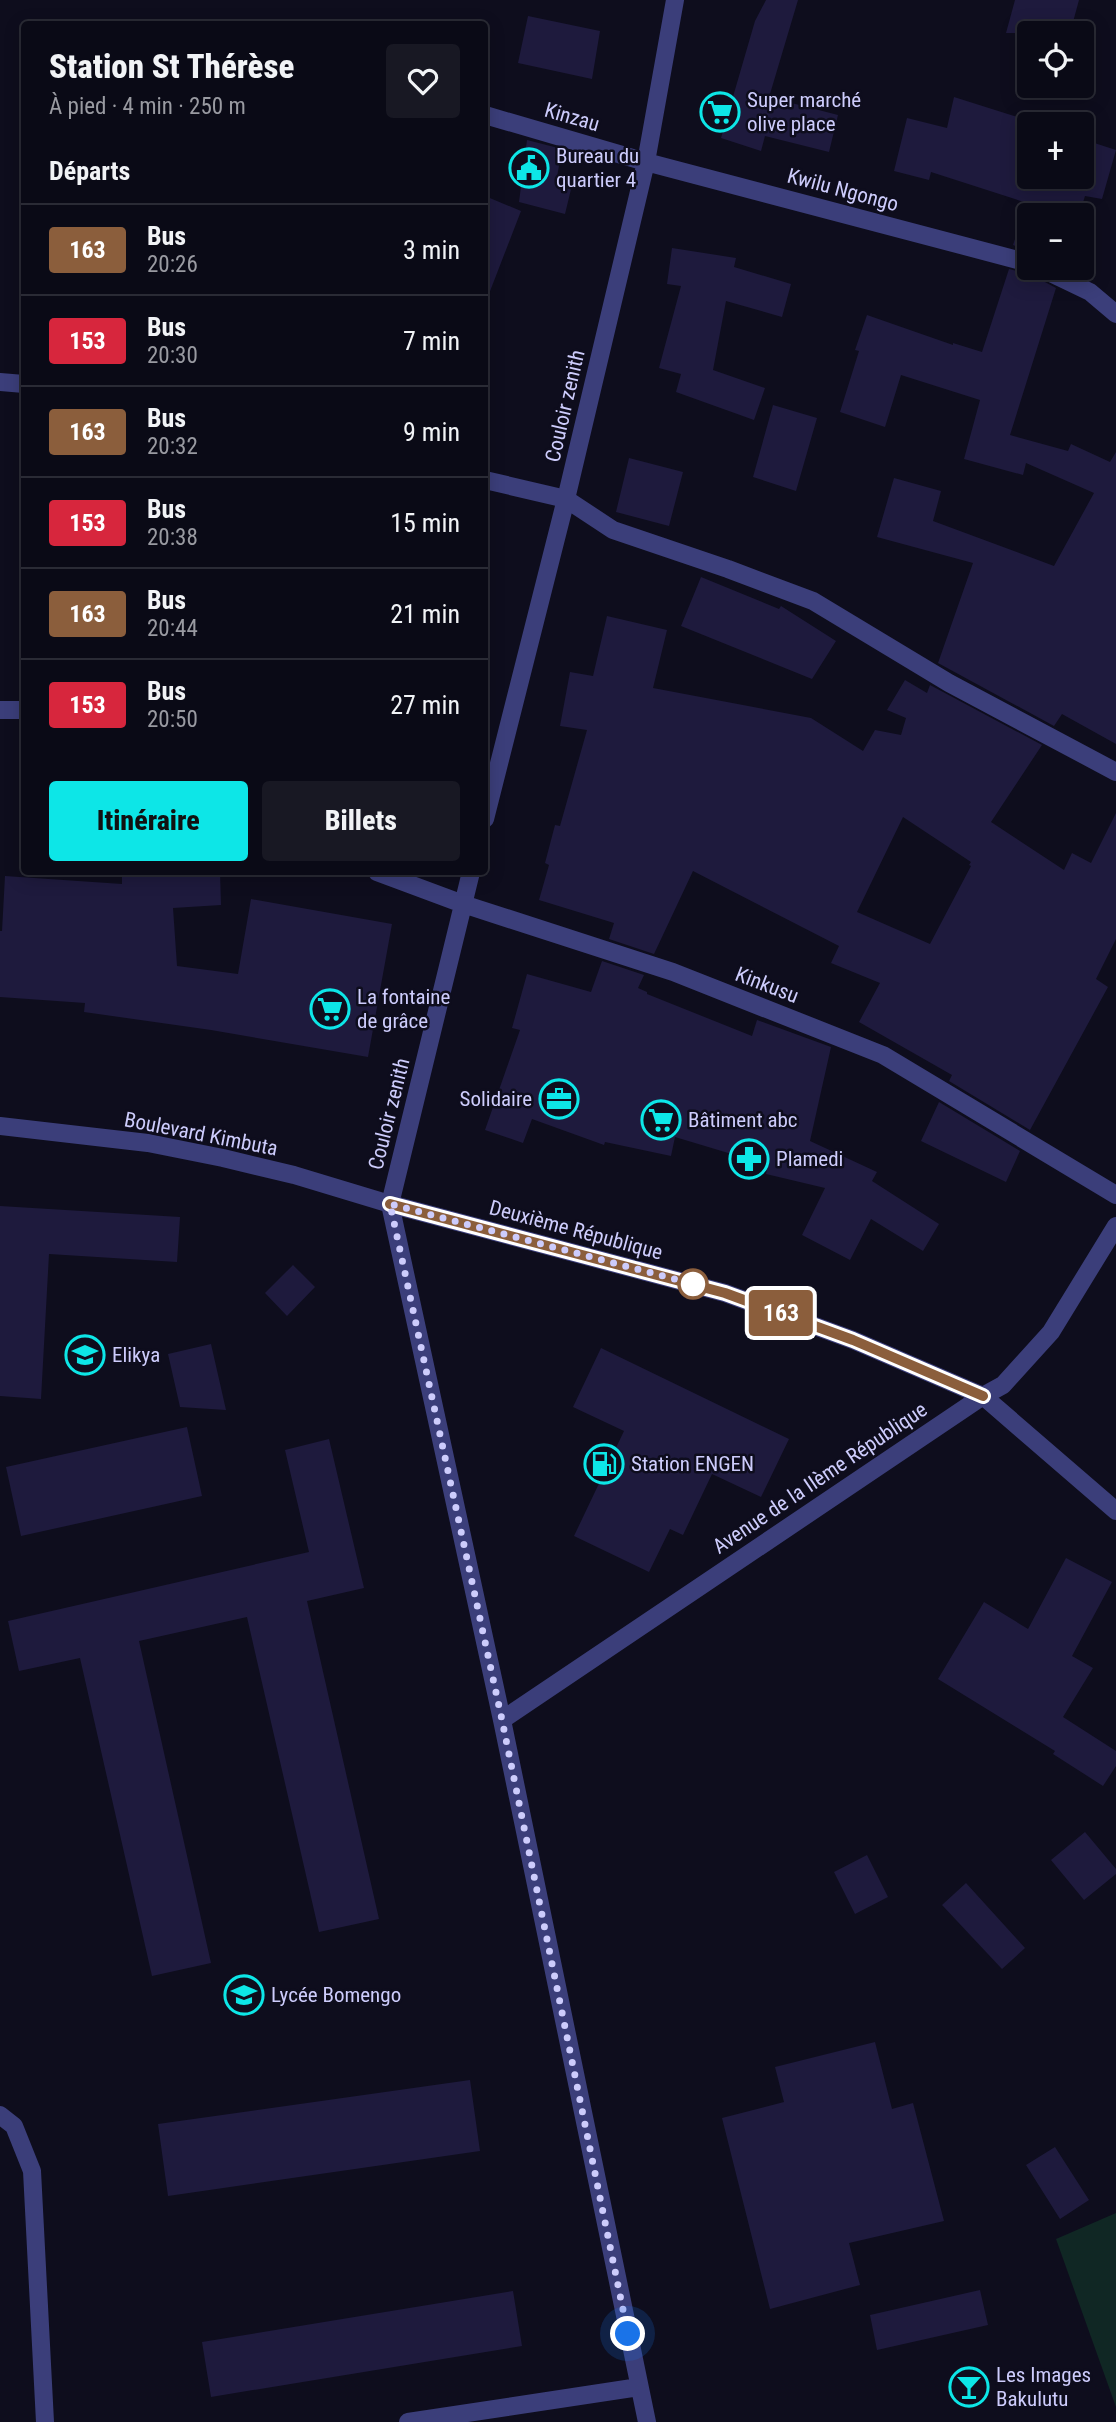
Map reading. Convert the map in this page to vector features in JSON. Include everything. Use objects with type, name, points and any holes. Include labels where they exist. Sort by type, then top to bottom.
[{"type":"street","name":"Couloir zenith","points":[[488,807],[566,499],[646,162],[675,0]]},
{"type":"street","name":"Kinzau","points":[[488,116],[646,162]]},
{"type":"street","name":"Kwilu Ngongo","points":[[646,162],[1017,260]]},
{"type":"street","points":[[1065,280],[1090,292],[1116,314]]},
{"type":"street","points":[[0,382],[21,384]]},
{"type":"street","points":[[488,481],[566,499],[613,530],[813,601],[949,683],[1116,772]]},
{"type":"street","points":[[0,709],[21,710]]},
{"type":"street","name":"Kinkusu","points":[[385,875],[463,904],[673,972],[883,1055],[1116,1195]]},
{"type":"street","name":"Couloir zenith","points":[[390,1204],[470,875]]},
{"type":"street","name":"Boulevard Kimbuta","points":[[0,1126],[161,1146],[294,1175],[390,1204]]},
{"type":"street","points":[[390,1204],[502,1720],[647,2422]]},
{"type":"street","name":"Deuxième République","points":[[390,1204],[725,1293],[853,1340],[983,1396],[1116,1511]]},
{"type":"street","name":"Avenue de la IIème République","points":[[502,1720],[1003,1385],[1051,1332],[1116,1226]]},
{"type":"street","points":[[0,2115],[14,2126],[32,2171],[45,2422]]},
{"type":"street","points":[[408,2422],[639,2387]]},
{"type":"green space","points":[[1116,2213],[1116,2407],[1056,2239]]},
{"type":"building","points":[[766,0],[798,0],[770,94],[776,96],[776,99],[838,115],[829,152],[765,136],[761,151],[721,138],[755,21]]},
{"type":"building","points":[[1015,0],[1079,0],[1073,21],[1017,21],[1017,33],[1006,33]]},
{"type":"building","points":[[528,16],[600,31],[592,79],[518,63]]},
{"type":"building","points":[[954,97],[1017,117],[1017,189],[1094,189],[1094,143],[1116,150],[1102,199],[1085,196],[1083,203],[1027,203],[931,172],[929,180],[894,171],[907,118],[947,128]]},
{"type":"building","points":[[527,140],[562,149],[557,177],[573,181],[565,214],[519,202]]},
{"type":"building","points":[[488,197],[521,211],[488,296]]},
{"type":"building","points":[[672,248],[736,258],[734,267],[791,284],[782,317],[726,301],[713,370],[765,388],[754,420],[676,392],[681,374],[659,368],[681,286],[667,284]]},
{"type":"building","points":[[1009,269],[1017,271],[1017,280],[1041,280],[1056,288],[1010,435],[1068,451],[1071,444],[1110,462],[1116,452],[1116,744],[1062,714],[1054,726],[938,663],[973,563],[877,537],[894,478],[941,491],[933,521],[1054,566],[1094,493],[1026,463],[1023,475],[964,459],[980,400],[901,375],[885,427],[840,412],[859,351],[855,350],[867,315],[953,345],[982,352]]},
{"type":"building","points":[[773,405],[817,418],[796,491],[753,477]]},
{"type":"building","points":[[629,458],[683,472],[669,526],[616,512]]},
{"type":"building","points":[[701,577],[779,609],[781,606],[836,641],[812,679],[681,626]]},
{"type":"building","points":[[607,616],[667,630],[653,688],[811,718],[863,751],[875,730],[901,735],[906,718],[887,710],[905,680],[927,693],[930,685],[1042,745],[991,822],[1064,870],[1072,853],[1091,863],[1116,813],[1116,939],[1096,979],[1108,987],[1030,1130],[949,1081],[952,1075],[859,1022],[880,983],[831,963],[839,946],[693,871],[654,954],[609,939],[614,923],[539,900],[549,865],[545,863],[555,825],[560,826],[587,730],[560,726],[570,672],[593,676]],"holes":[[[903,817],[971,862],[930,944],[857,912]]]},
{"type":"building","points":[[122,875],[220,875],[221,905],[173,908],[177,966],[238,974],[251,899],[392,924],[368,1057],[84,1012],[85,1003],[0,997],[0,931],[5,876],[122,884]]},
{"type":"building","points":[[602,961],[644,975],[638,988],[647,994],[752,1036],[757,1020],[831,1047],[810,1141],[877,1172],[872,1181],[939,1224],[923,1251],[871,1219],[850,1260],[802,1235],[825,1188],[766,1174],[768,1165],[675,1137],[671,1156],[605,1142],[604,1145],[532,1119],[523,1143],[485,1130],[520,1030],[512,1028],[527,974],[591,992]]},
{"type":"building","points":[[939,1102],[1020,1151],[1006,1182],[921,1141]]},
{"type":"building","points":[[0,1206],[180,1217],[177,1262],[49,1254],[41,1399],[0,1396]]},
{"type":"building","points":[[293,1265],[315,1287],[287,1316],[265,1293]]},
{"type":"building","points":[[211,1344],[226,1410],[180,1407],[168,1354]]},
{"type":"building","points":[[601,1348],[789,1439],[761,1497],[712,1474],[683,1535],[670,1529],[649,1572],[574,1536],[624,1431],[573,1407]]},
{"type":"building","points":[[187,1427],[202,1496],[21,1536],[6,1467]]},
{"type":"building","points":[[329,1439],[364,1588],[307,1601],[379,1919],[319,1932],[247,1617],[139,1641],[211,1963],[152,1976],[80,1658],[19,1671],[8,1621],[309,1552],[285,1450]]},
{"type":"building","points":[[1066,1558],[1112,1582],[1072,1656],[1093,1668],[1063,1717],[1116,1751],[1116,1766],[1103,1786],[1053,1754],[1055,1751],[938,1679],[984,1602],[1028,1629]]},
{"type":"building","points":[[1085,1832],[1116,1869],[1116,1874],[1084,1900],[1051,1860]]},
{"type":"building","points":[[867,1855],[888,1897],[855,1914],[834,1872]]},
{"type":"building","points":[[966,1883],[1025,1948],[1002,1969],[942,1905]]},
{"type":"building","points":[[875,2042],[892,2109],[913,2103],[944,2221],[849,2243],[860,2285],[770,2309],[722,2118],[784,2102],[775,2067]]},
{"type":"building","points":[[470,2080],[480,2151],[168,2196],[158,2124]]},
{"type":"building","points":[[1055,2147],[1089,2200],[1060,2219],[1026,2165]]},
{"type":"building","points":[[980,2290],[988,2325],[877,2350],[870,2315]]},
{"type":"building","points":[[513,2291],[522,2346],[211,2397],[202,2342]]},
{"type":"bus line","name":"163","points":[[390,1204],[725,1293],[853,1340],[983,1396]]},
{"type":"place","name":"Super marché olive place","points":[[720,112]]},
{"type":"place","name":"Bureau du quartier 4","points":[[529,168]]},
{"type":"place","name":"La fontaine de grâce","points":[[330,1009]]},
{"type":"place","name":"Solidaire","points":[[559,1099]]},
{"type":"place","name":"Bâtiment abc","points":[[661,1120]]},
{"type":"place","name":"Plamedi","points":[[749,1159]]},
{"type":"place","name":"Elikya","points":[[85,1355]]},
{"type":"place","name":"Station ENGEN","points":[[604,1464]]},
{"type":"place","name":"Lycée Bomengo","points":[[244,1995]]},
{"type":"place","name":"Les Images Bakulutu","points":[[969,2387]]},
{"type":"route","points":[[628,2334],[502,1720],[390,1204],[701,1286],[693,1284]]}]
